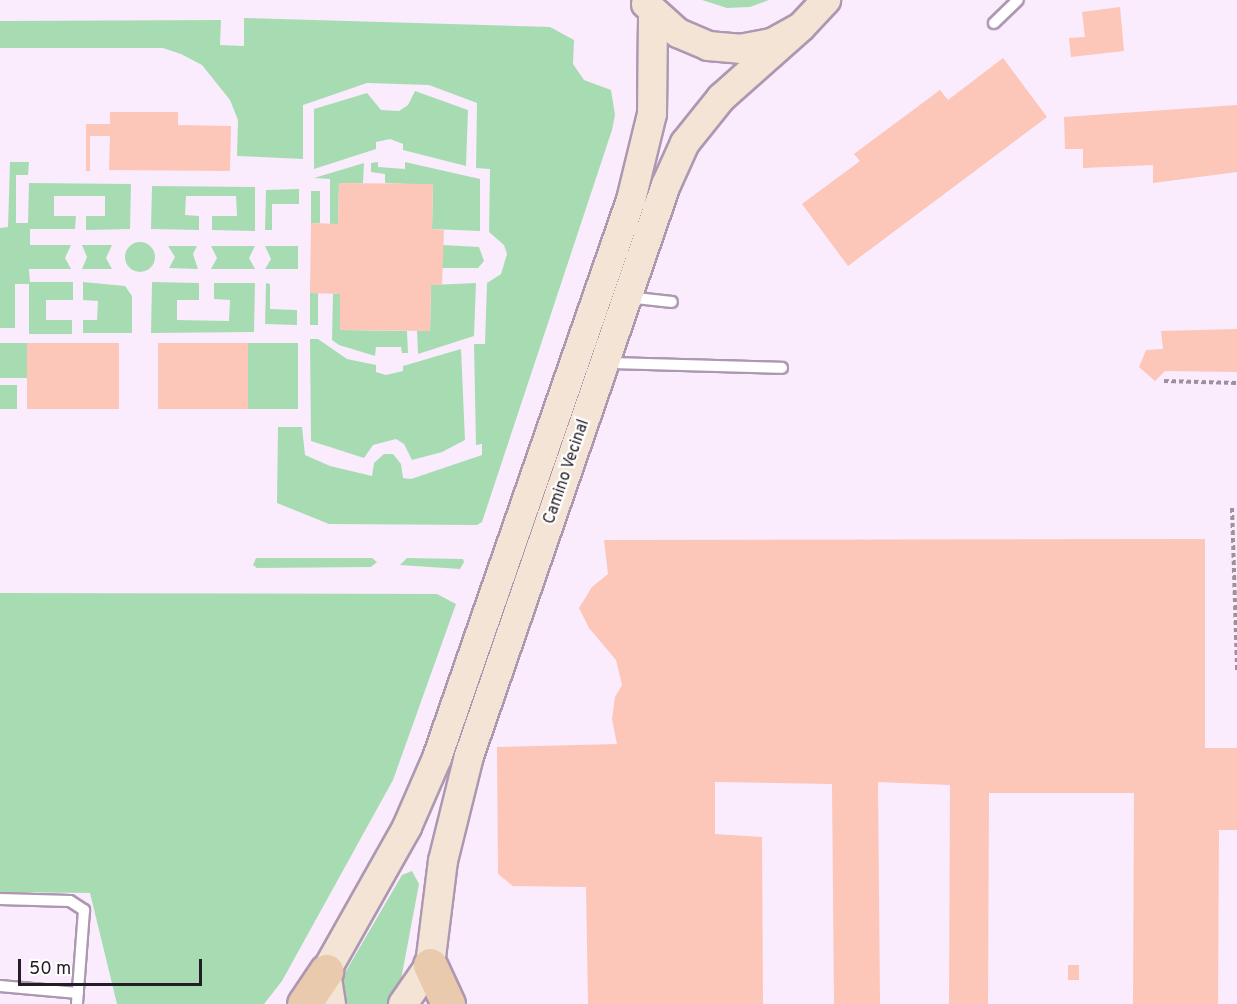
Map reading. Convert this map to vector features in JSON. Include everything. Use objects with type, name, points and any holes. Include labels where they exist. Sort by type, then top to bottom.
[{"type":"main road","points":[[430,965],[448,1004]]},
{"type":"main road","points":[[304,1004],[326,971]]},
{"type":"street","points":[[648,7],[678,33],[698,42],[740,49],[772,42],[814,14],[847,0]]},
{"type":"street","name":"Camino Vecinal","points":[[430,965],[443,861],[469,756],[605,363],[613,294],[652,114],[648,7]]},
{"type":"street","name":"Camino Vecinal","points":[[326,971],[424,790],[613,294],[685,143],[721,98],[814,14]]},
{"type":"street","points":[[403,1004],[430,965]]},
{"type":"street","points":[[326,971],[331,1004]]},
{"type":"lane","points":[[994,23],[1018,0]]},
{"type":"lane","points":[[613,294],[672,302]]},
{"type":"lane","points":[[605,363],[782,368]]},
{"type":"lane","points":[[0,899],[70,901],[84,910],[78,998],[62,991],[0,986]]},
{"type":"lane","points":[[61,1004],[62,991]]},
{"type":"path","points":[[1164,381],[1237,383]]},
{"type":"path","points":[[1232,508],[1237,670]]},
{"type":"green space","points":[[702,0],[769,0],[750,7],[727,8]]},
{"type":"green space","points":[[244,18],[550,27],[574,40],[573,64],[584,80],[611,90],[615,115],[612,130],[482,522],[477,525],[329,524],[277,503],[278,427],[302,427],[305,455],[330,466],[372,476],[374,463],[384,454],[393,454],[401,464],[403,478],[411,479],[482,455],[482,444],[476,445],[474,344],[485,344],[487,283],[501,274],[507,254],[504,245],[489,232],[490,169],[476,168],[477,103],[429,85],[367,83],[303,105],[303,159],[237,156],[238,120],[230,100],[202,65],[181,54],[163,48],[0,48],[0,21],[221,20],[220,45],[244,46]]},
{"type":"green space","points":[[415,91],[468,110],[466,166],[403,150],[403,144],[390,139],[376,142],[376,149],[314,169],[314,109],[367,93],[381,110],[399,111],[408,105]]},
{"type":"green space","points":[[10,162],[29,162],[28,175],[16,175],[16,223],[28,223],[29,183],[131,184],[130,229],[86,230],[86,216],[105,216],[105,196],[54,196],[54,216],[76,216],[75,229],[30,229],[30,245],[71,245],[65,258],[71,269],[29,269],[30,282],[73,282],[73,300],[46,300],[46,320],[72,320],[72,334],[29,334],[29,284],[15,284],[15,328],[0,328],[0,228],[8,227]]},
{"type":"green space","points":[[378,162],[378,167],[405,169],[405,162],[480,179],[480,231],[432,229],[433,185],[385,183],[385,174],[371,172],[371,163]]},
{"type":"green space","points":[[364,163],[363,183],[339,183],[338,224],[330,224],[330,179],[314,178]]},
{"type":"green space","points":[[152,186],[255,187],[255,231],[212,230],[212,216],[237,216],[236,196],[186,196],[185,215],[199,216],[199,230],[151,229]]},
{"type":"green space","points":[[299,189],[299,204],[272,204],[272,230],[265,230],[266,190]]},
{"type":"green space","points":[[311,191],[320,191],[320,223],[311,223]]},
{"type":"green space","points":[[140,242],[146,243],[154,251],[154,263],[146,271],[140,272],[134,271],[126,263],[125,257],[126,251],[134,243]]},
{"type":"green space","points":[[82,245],[112,245],[106,258],[112,269],[82,269],[87,257]]},
{"type":"green space","points":[[443,245],[479,247],[484,261],[478,268],[442,268]]},
{"type":"green space","points":[[168,246],[197,246],[193,254],[198,269],[169,268],[175,257]]},
{"type":"green space","points":[[211,246],[255,246],[249,258],[255,269],[211,269],[217,258]]},
{"type":"green space","points":[[265,246],[298,246],[298,269],[265,269],[271,259]]},
{"type":"green space","points":[[83,282],[125,286],[132,296],[132,333],[83,333],[83,320],[97,320],[98,301],[83,300]]},
{"type":"green space","points":[[152,282],[199,283],[199,300],[177,300],[177,320],[229,321],[230,300],[214,299],[214,283],[255,283],[254,332],[151,333]]},
{"type":"green space","points":[[266,283],[270,284],[270,309],[297,310],[297,325],[265,324]]},
{"type":"green space","points":[[476,283],[474,336],[418,354],[417,331],[430,331],[431,285]]},
{"type":"green space","points":[[310,293],[318,293],[318,325],[310,325]]},
{"type":"green space","points":[[333,294],[340,294],[340,330],[407,331],[408,353],[402,353],[401,347],[376,347],[375,356],[339,345],[332,340]]},
{"type":"green space","points":[[310,339],[318,339],[347,359],[376,365],[376,372],[386,375],[403,371],[403,366],[461,349],[465,440],[442,452],[412,460],[404,444],[396,439],[373,445],[364,458],[311,441]]},
{"type":"green space","points":[[0,343],[27,343],[27,378],[0,378]]},
{"type":"green space","points":[[248,343],[298,343],[298,409],[248,409]]},
{"type":"green space","points":[[0,385],[17,385],[17,409],[0,409]]},
{"type":"green space","points":[[256,558],[372,558],[377,562],[371,567],[257,568],[253,565]]},
{"type":"green space","points":[[407,558],[463,559],[464,562],[460,569],[400,565]]},
{"type":"green space","points":[[0,593],[437,594],[456,604],[393,780],[282,981],[264,1004],[117,1004],[90,893],[0,892]]},
{"type":"green space","points":[[412,871],[419,884],[399,990],[389,1004],[345,1004],[337,995],[346,971],[402,875]]},
{"type":"building","points":[[1120,7],[1124,51],[1071,57],[1069,38],[1085,37],[1082,12]]},
{"type":"building","points":[[1003,58],[1047,117],[848,266],[802,204],[860,161],[854,154],[940,90],[948,100]]},
{"type":"building","points":[[1237,105],[1237,172],[1153,183],[1153,165],[1083,168],[1083,149],[1065,149],[1064,117]]},
{"type":"building","points":[[110,112],[178,112],[178,125],[231,126],[230,171],[109,170],[110,136],[90,136],[90,171],[86,171],[86,124],[110,124]]},
{"type":"building","points":[[339,183],[433,184],[432,229],[444,230],[442,285],[431,285],[430,331],[340,330],[340,294],[310,293],[311,223],[338,224]]},
{"type":"building","points":[[1237,329],[1237,372],[1165,371],[1155,381],[1139,367],[1146,350],[1163,349],[1161,331]]},
{"type":"building","points":[[27,343],[119,343],[119,409],[27,409]]},
{"type":"building","points":[[158,343],[248,343],[248,409],[158,409]]},
{"type":"building","points":[[1205,539],[1205,748],[1237,748],[1237,830],[1219,830],[1218,1004],[1133,1004],[1134,793],[989,793],[988,1004],[949,1004],[950,785],[878,782],[880,1004],[834,1004],[832,784],[715,782],[715,834],[762,837],[763,1004],[588,1004],[586,887],[513,886],[498,874],[497,747],[617,744],[612,719],[615,697],[622,685],[616,660],[589,628],[579,608],[592,587],[608,574],[604,540]]},
{"type":"building","points":[[1068,965],[1079,965],[1079,980],[1068,980]]}]
